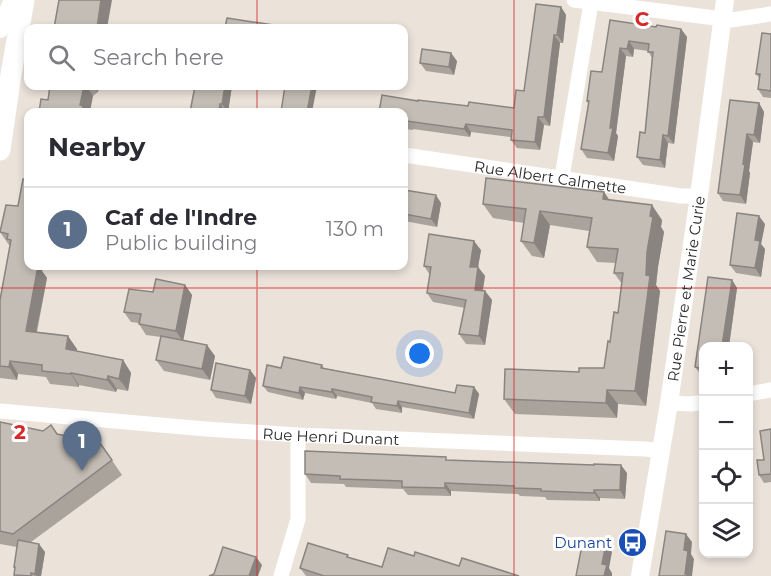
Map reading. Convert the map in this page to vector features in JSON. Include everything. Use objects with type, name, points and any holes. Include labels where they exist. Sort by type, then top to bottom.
[{"type":"main road","points":[[0,150],[6,73],[24,0]]},
{"type":"street","points":[[0,29],[13,0]]},
{"type":"street","points":[[574,0],[591,3],[724,9],[731,20],[771,14]]},
{"type":"street","points":[[562,177],[591,3]]},
{"type":"street","name":"Rue Pierre et Marie Curie","points":[[640,576],[662,451],[724,9]]},
{"type":"street","name":"Rue Albert Calmette","points":[[408,156],[681,196],[699,196]]},
{"type":"street","points":[[753,393],[771,390]]},
{"type":"street","points":[[669,403],[699,403]]},
{"type":"street","name":"Rue Henri Dunant","points":[[0,411],[298,435],[662,451]]},
{"type":"street","points":[[281,576],[298,519],[298,435]]},
{"type":"building","points":[[59,0],[101,0],[98,24],[55,24]]},
{"type":"building","points":[[536,4],[561,7],[557,35],[554,35],[544,117],[538,117],[535,142],[511,140],[512,130],[466,124],[464,129],[408,121],[408,108],[380,108],[382,95],[468,106],[469,102],[514,108],[516,90],[524,91]]},
{"type":"building","points":[[227,18],[267,24],[226,24]]},
{"type":"building","points":[[610,20],[681,29],[668,136],[663,135],[660,160],[637,157],[640,132],[645,133],[653,52],[648,52],[649,44],[629,41],[627,49],[620,48],[610,128],[613,128],[608,153],[581,149],[589,101],[587,101],[591,71],[602,72]]},
{"type":"building","points":[[762,33],[771,34],[771,91],[758,89],[760,74],[756,74]]},
{"type":"building","points":[[422,49],[451,53],[449,67],[420,63]]},
{"type":"building","points":[[49,90],[83,90],[80,105],[83,108],[40,108],[41,99],[48,100]]},
{"type":"building","points":[[194,90],[224,90],[220,108],[191,108]]},
{"type":"building","points":[[284,90],[311,90],[308,108],[282,108]]},
{"type":"building","points":[[730,100],[759,103],[754,135],[747,134],[740,195],[718,193]]},
{"type":"building","points":[[486,178],[604,192],[603,199],[652,205],[650,216],[653,217],[646,275],[650,276],[635,391],[607,390],[606,403],[504,399],[505,369],[579,372],[579,368],[604,368],[614,312],[618,313],[623,273],[614,273],[618,249],[587,247],[592,218],[540,211],[534,243],[521,241],[526,209],[483,204]]},
{"type":"building","points":[[23,179],[24,270],[37,270],[26,331],[68,336],[66,349],[123,360],[119,379],[108,376],[107,380],[71,373],[42,371],[42,365],[10,361],[9,367],[0,366],[0,300],[11,240],[7,239],[8,234],[0,232],[6,205],[18,206]]},
{"type":"building","points":[[408,191],[436,195],[431,219],[408,215]]},
{"type":"building","points":[[737,213],[759,216],[755,240],[760,241],[755,268],[730,265]]},
{"type":"building","points":[[429,234],[474,241],[470,267],[478,267],[475,290],[485,291],[479,336],[459,334],[466,300],[427,293],[431,267],[424,266]]},
{"type":"building","points":[[708,277],[732,280],[723,342],[699,342],[699,368],[695,367]]},
{"type":"building","points":[[156,279],[185,285],[176,331],[139,324],[141,314],[124,312],[129,289],[153,292]]},
{"type":"building","points":[[161,336],[207,345],[202,369],[156,360]]},
{"type":"building","points":[[284,357],[322,365],[321,368],[455,393],[457,385],[474,387],[469,413],[398,401],[397,406],[371,402],[372,397],[332,389],[332,392],[300,387],[299,393],[263,386],[267,365],[281,368]]},
{"type":"building","points":[[216,363],[250,370],[245,396],[211,390]]},
{"type":"building","points":[[0,422],[43,431],[51,425],[57,434],[100,443],[112,460],[13,534],[0,531]]},
{"type":"building","points":[[771,429],[771,474],[759,475],[757,460],[764,460],[760,431]]},
{"type":"building","points":[[305,451],[446,457],[446,460],[621,465],[620,490],[594,490],[594,493],[541,491],[541,489],[514,488],[514,486],[445,483],[445,488],[402,487],[402,481],[340,479],[340,476],[305,474]]},
{"type":"building","points":[[666,531],[686,534],[684,550],[688,551],[685,574],[687,576],[659,576]]},
{"type":"building","points":[[18,540],[39,544],[35,574],[31,573],[31,576],[14,575]]},
{"type":"building","points":[[583,540],[606,544],[602,564],[607,565],[604,576],[576,576]]},
{"type":"building","points":[[308,543],[382,567],[388,548],[414,556],[415,552],[459,566],[462,558],[519,576],[324,576],[300,568]]},
{"type":"building","points":[[223,547],[256,557],[249,576],[209,576],[214,574]]},
{"type":"place","name":"Caf de l'Indre","points":[[82,471]]},
{"type":"place","name":"Dunant","points":[[633,542]]}]
